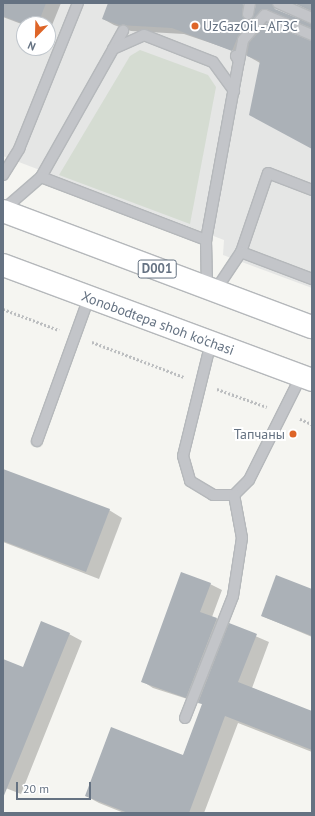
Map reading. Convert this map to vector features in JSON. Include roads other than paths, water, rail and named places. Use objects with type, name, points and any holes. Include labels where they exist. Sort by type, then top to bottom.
[{"type":"highway","name":"D001","points":[[3,210],[312,327]]},
{"type":"highway","name":"Xonobodtepa shoh ko'chasi","points":[[3,265],[306,378]]},
{"type":"lane","points":[[3,175],[19,149],[78,3]]},
{"type":"lane","points":[[248,14],[250,3]]},
{"type":"lane","points":[[278,3],[312,18]]},
{"type":"lane","points":[[211,289],[206,240],[234,91],[238,58],[243,40],[265,16],[312,35]]},
{"type":"lane","points":[[3,210],[41,177],[123,31]]},
{"type":"lane","points":[[113,49],[144,35],[213,62],[234,91]]},
{"type":"lane","points":[[211,289],[241,252],[268,173],[312,190]]},
{"type":"lane","points":[[41,177],[206,240]]},
{"type":"lane","points":[[241,252],[312,278]]},
{"type":"lane","points":[[37,441],[89,297]]},
{"type":"lane","points":[[211,342],[183,456],[190,481],[213,495],[234,495],[249,480],[283,413],[306,378]]},
{"type":"lane","points":[[185,718],[233,596],[242,538],[234,495]]},
{"type":"place","name":"UzGazOil - АГЗС","points":[[195,26]]},
{"type":"place","name":"Тапчаны","points":[[293,434]]}]
